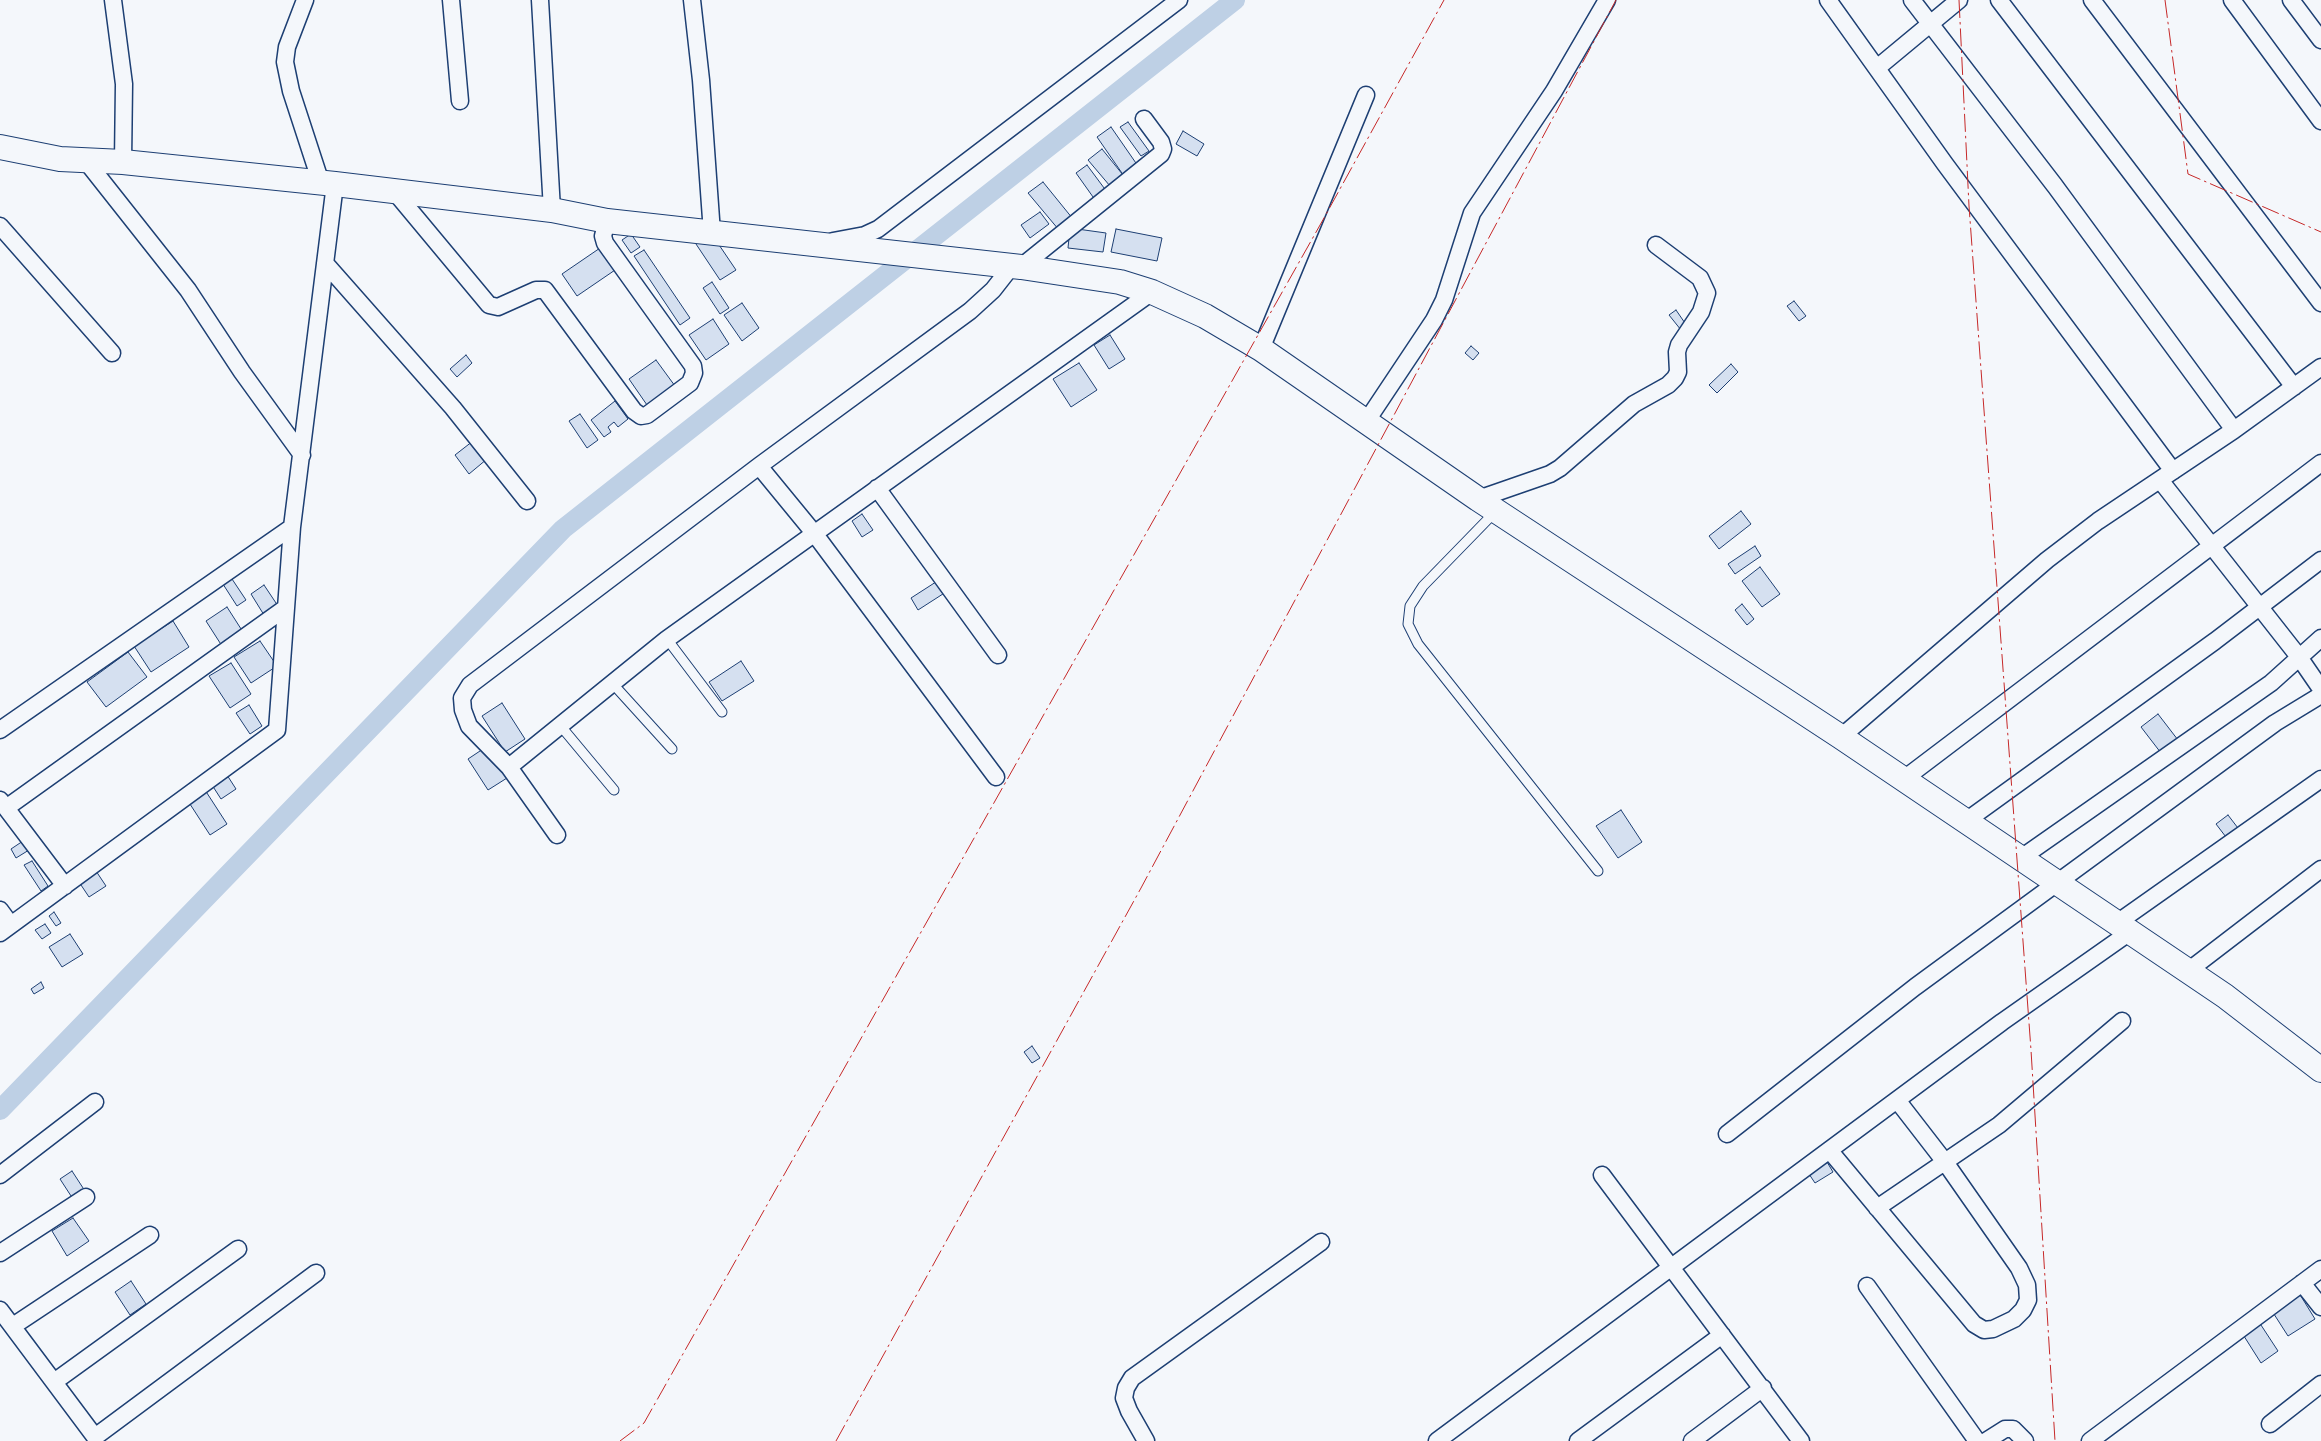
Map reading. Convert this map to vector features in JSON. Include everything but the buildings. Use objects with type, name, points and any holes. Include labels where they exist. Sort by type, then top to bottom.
[{"type":"street","points":[[113,0],[124,84],[123,162]]},
{"type":"street","points":[[0,910],[6,929],[276,731],[284,609],[292,527],[326,263],[328,184],[290,91],[285,62],[287,47],[305,0]]},
{"type":"street","points":[[451,0],[460,101]]},
{"type":"street","points":[[540,0],[552,210]]},
{"type":"street","points":[[692,0],[701,80],[712,233]]},
{"type":"street","points":[[821,244],[864,235],[878,229],[1179,0]]},
{"type":"street","points":[[1366,422],[1434,320],[1444,300],[1472,212],[1554,91],[1607,0]]},
{"type":"street","points":[[1828,0],[2167,476],[2212,546],[2299,657],[2321,690]]},
{"type":"street","points":[[1912,0],[2056,186],[2234,430]]},
{"type":"street","points":[[1877,68],[1959,0]]},
{"type":"street","points":[[1999,0],[2294,387]]},
{"type":"street","points":[[2092,0],[2321,303]]},
{"type":"street","points":[[2232,0],[2321,121]]},
{"type":"street","points":[[2291,0],[2321,40]]},
{"type":"street","points":[[1261,349],[1366,95]]},
{"type":"street","points":[[557,835],[509,767],[469,726],[462,710],[462,698],[470,686],[759,466],[970,311],[1016,267],[1161,154],[1163,149],[1161,142],[1144,119]]},
{"type":"street","points":[[0,147],[30,154],[86,161],[123,162],[394,191],[552,210],[607,221],[938,256],[1120,282],[1152,292],[1205,316],[1261,349],[1487,504],[1842,737],[2124,927],[2317,1061]]},
{"type":"street","points":[[86,161],[188,290],[242,372],[302,455]]},
{"type":"street","points":[[394,191],[489,305],[498,308],[536,290],[545,290],[634,411],[642,416],[647,415],[690,384],[694,373],[693,366],[605,243],[603,236],[607,221]]},
{"type":"street","points":[[0,226],[112,353]]},
{"type":"street","points":[[1487,504],[1560,468],[1634,404],[1668,385],[1675,378],[1678,372],[1677,352],[1679,345],[1701,312],[1707,293],[1700,278],[1656,245]]},
{"type":"street","points":[[326,263],[453,408],[527,501]]},
{"type":"street","points":[[509,767],[559,724],[613,684],[667,639],[1152,292]]},
{"type":"street","points":[[1842,737],[2047,560],[2098,521],[2234,430],[2321,367]]},
{"type":"street","points":[[1904,779],[2321,463]]},
{"type":"street","points":[[759,466],[814,533],[996,777]]},
{"type":"street","points":[[877,488],[998,655]]},
{"type":"street","points":[[0,730],[292,527]]},
{"type":"street","points":[[1966,821],[2260,608],[2321,560]]},
{"type":"street","points":[[65,886],[3,804],[284,609]]},
{"type":"street","points":[[2021,858],[2271,683],[2321,638]]},
{"type":"street","points":[[1727,1134],[1916,987],[2275,723],[2321,695]]},
{"type":"street","points":[[1437,1441],[1830,1151],[2321,779]]},
{"type":"street","points":[[2188,971],[2321,869]]},
{"type":"street","points":[[1877,1208],[1999,1125],[2122,1021]]},
{"type":"street","points":[[1830,1151],[1974,1324],[1984,1330],[1993,1329],[2014,1319],[2023,1310],[2028,1300],[2027,1286],[2020,1268],[1945,1162],[1897,1100]]},
{"type":"street","points":[[0,1175],[95,1102]]},
{"type":"street","points":[[1602,1174],[1801,1441]]},
{"type":"street","points":[[0,1253],[86,1197]]},
{"type":"street","points":[[13,1326],[150,1235]]},
{"type":"street","points":[[1146,1441],[1128,1412],[1124,1398],[1126,1388],[1132,1378],[1321,1242]]},
{"type":"street","points":[[54,1382],[238,1249]]},
{"type":"street","points":[[2090,1441],[2321,1268]]},
{"type":"street","points":[[0,1310],[97,1439],[316,1272]]},
{"type":"street","points":[[2302,1283],[2321,1307]]},
{"type":"street","points":[[1867,1286],[1977,1441]]},
{"type":"street","points":[[1578,1441],[1722,1335]]},
{"type":"street","points":[[2270,1424],[2321,1384]]},
{"type":"street","points":[[1692,1441],[1763,1388]]},
{"type":"street","points":[[1986,1441],[2005,1429],[2013,1429],[2024,1441]]},
{"type":"lane","points":[[1487,504],[1423,586],[1410,606],[1408,624],[1418,644],[1598,871]]},
{"type":"lane","points":[[667,639],[722,712]]},
{"type":"lane","points":[[613,684],[672,749]]},
{"type":"lane","points":[[559,724],[614,790]]},
{"type":"waterway","points":[[0,1110],[563,529],[1235,0]]},
{"type":"power","points":[[620,1441],[644,1423],[1324,218],[1444,0]]},
{"type":"power","points":[[836,1441],[1141,888],[1616,0]]},
{"type":"power","points":[[1959,0],[1969,206],[2031,1050],[2055,1441]]},
{"type":"power","points":[[2165,0],[2188,174],[2321,232]]}]
